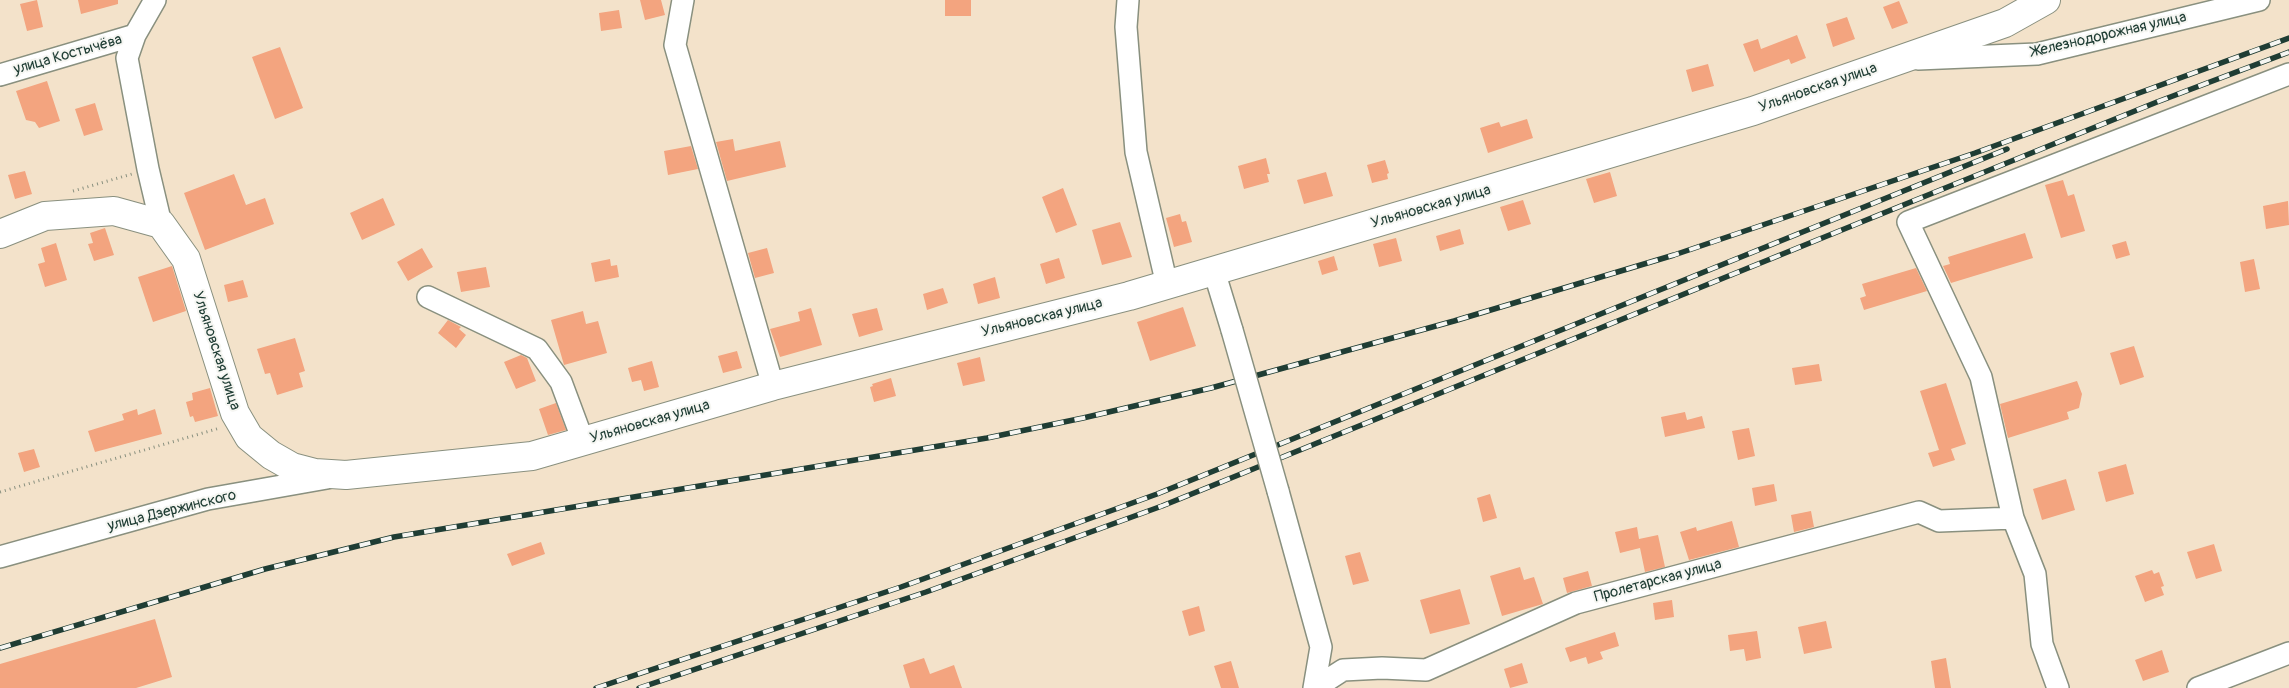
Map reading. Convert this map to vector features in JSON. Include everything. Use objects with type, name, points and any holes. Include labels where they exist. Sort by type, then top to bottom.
[{"type":"main road","name":"Ульяновская улица","points":[[161,224],[186,259],[235,413],[249,437],[271,455],[292,467],[316,473],[346,475],[532,456],[773,386],[1167,285],[1753,111],[2005,23],[2046,0]]},
{"type":"main road","points":[[0,234],[45,216],[114,211],[161,224]]},
{"type":"street","points":[[155,0],[135,35],[127,58],[148,170],[161,224]]},
{"type":"street","points":[[683,0],[675,45],[773,386]]},
{"type":"street","points":[[1128,0],[1126,27],[1136,152],[1167,285]]},
{"type":"street","name":"Железнодорожная улица","points":[[1898,60],[2037,54],[2259,0]]},
{"type":"street","name":"улица Костычёва","points":[[0,75],[135,35]]},
{"type":"street","points":[[2058,688],[2042,644],[2035,574],[2013,518],[1981,376],[1908,222],[2289,74]]},
{"type":"street","points":[[1214,271],[1321,647],[1314,688]]},
{"type":"street","points":[[428,297],[537,349],[561,382],[584,441]]},
{"type":"street","name":"улица Дзержинского","points":[[0,557],[208,499],[346,475]]},
{"type":"street","name":"Пролетарская улица","points":[[1314,688],[1343,670],[1382,668],[1426,670],[1576,603],[1919,512],[1939,521],[2013,518]]},
{"type":"street","points":[[2198,688],[2289,653]]},
{"type":"path","points":[[0,492],[240,422]]},
{"type":"building","points":[[37,0],[43,27],[27,31],[20,4]]},
{"type":"building","points":[[78,0],[118,0],[118,4],[81,14]]},
{"type":"building","points":[[640,0],[661,0],[665,15],[645,20]]},
{"type":"building","points":[[945,0],[971,0],[971,16],[945,16]]},
{"type":"building","points":[[1899,1],[1908,23],[1892,29],[1883,7]]},
{"type":"building","points":[[619,10],[622,28],[601,31],[599,13]]},
{"type":"building","points":[[1847,17],[1855,39],[1833,47],[1826,24]]},
{"type":"building","points":[[1797,35],[1806,58],[1791,64],[1789,59],[1754,72],[1743,44],[1758,39],[1761,49]]},
{"type":"building","points":[[280,47],[303,108],[275,119],[252,57]]},
{"type":"building","points":[[1708,64],[1714,86],[1692,92],[1686,70]]},
{"type":"building","points":[[47,81],[60,121],[39,128],[35,122],[26,120],[16,91]]},
{"type":"building","points":[[95,103],[103,130],[84,136],[75,109]]},
{"type":"building","points":[[1527,119],[1533,138],[1488,153],[1480,128],[1499,122],[1501,127]]},
{"type":"building","points":[[733,139],[735,151],[780,141],[786,167],[727,181],[716,142]]},
{"type":"building","points":[[691,146],[698,169],[668,175],[664,151]]},
{"type":"building","points":[[1266,158],[1270,174],[1267,174],[1269,182],[1244,189],[1238,166]]},
{"type":"building","points":[[1385,160],[1389,173],[1387,174],[1388,179],[1372,183],[1367,165]]},
{"type":"building","points":[[25,171],[32,194],[15,199],[8,175]]},
{"type":"building","points":[[1326,172],[1333,196],[1304,204],[1297,180]]},
{"type":"building","points":[[1610,172],[1617,196],[1594,203],[1586,179]]},
{"type":"building","points":[[234,174],[246,205],[265,198],[274,224],[205,250],[184,193]]},
{"type":"building","points":[[2063,180],[2068,196],[2074,194],[2085,231],[2061,238],[2045,185]]},
{"type":"building","points":[[1063,188],[1077,225],[1056,233],[1042,197]]},
{"type":"building","points":[[383,198],[395,225],[362,240],[350,213]]},
{"type":"building","points":[[1523,200],[1531,224],[1508,231],[1500,207]]},
{"type":"building","points":[[2288,201],[2289,225],[2266,229],[2263,206]]},
{"type":"building","points":[[1180,214],[1182,222],[1186,221],[1192,242],[1174,247],[1166,218]]},
{"type":"building","points":[[1120,222],[1132,257],[1102,265],[1092,230]]},
{"type":"building","points":[[105,228],[114,255],[94,261],[88,244],[93,243],[90,233]]},
{"type":"building","points":[[1460,229],[1464,244],[1440,251],[1436,236]]},
{"type":"building","points":[[2025,233],[2033,258],[1951,283],[1943,266],[1950,264],[1948,257]]},
{"type":"building","points":[[1396,238],[1402,261],[1379,267],[1373,244]]},
{"type":"building","points":[[2126,241],[2130,255],[2116,259],[2112,245]]},
{"type":"building","points":[[56,243],[67,280],[45,287],[38,264],[45,262],[41,248]]},
{"type":"building","points":[[422,248],[433,267],[408,281],[397,262]]},
{"type":"building","points":[[767,248],[774,273],[755,278],[748,253]]},
{"type":"building","points":[[1334,256],[1338,270],[1322,275],[1318,261]]},
{"type":"building","points":[[1059,258],[1065,278],[1046,284],[1040,264]]},
{"type":"building","points":[[610,259],[611,266],[617,265],[619,277],[595,282],[591,263]]},
{"type":"building","points":[[2254,259],[2260,289],[2245,292],[2240,262]]},
{"type":"building","points":[[172,266],[186,311],[153,322],[138,277]]},
{"type":"building","points":[[486,267],[490,287],[461,292],[457,272]]},
{"type":"building","points":[[1916,268],[1927,291],[1864,310],[1860,298],[1866,296],[1862,284]]},
{"type":"building","points":[[995,277],[1000,298],[978,304],[973,284]]},
{"type":"building","points":[[243,280],[248,297],[228,302],[224,285]]},
{"type":"building","points":[[943,288],[948,303],[927,310],[923,294]]},
{"type":"building","points":[[1183,307],[1196,346],[1150,361],[1137,322]]},
{"type":"building","points":[[811,308],[822,345],[780,357],[770,329],[800,321],[798,312]]},
{"type":"building","points":[[877,308],[883,330],[859,337],[852,314]]},
{"type":"building","points":[[583,311],[586,324],[598,321],[607,353],[564,365],[551,320]]},
{"type":"building","points":[[448,320],[461,327],[459,329],[466,335],[456,348],[438,333]]},
{"type":"building","points":[[295,338],[305,371],[299,373],[303,387],[277,395],[270,373],[265,374],[257,349]]},
{"type":"building","points":[[2134,346],[2144,377],[2120,385],[2110,353]]},
{"type":"building","points":[[737,351],[742,368],[723,373],[718,356]]},
{"type":"building","points":[[521,355],[527,358],[536,381],[516,389],[504,362]]},
{"type":"building","points":[[980,357],[985,381],[963,386],[957,363]]},
{"type":"building","points":[[652,361],[659,387],[644,391],[641,380],[632,382],[628,368]]},
{"type":"building","points":[[1819,364],[1822,381],[1795,385],[1792,368]]},
{"type":"building","points":[[891,378],[896,396],[874,402],[870,387],[873,386],[872,384]]},
{"type":"building","points":[[2077,381],[2082,394],[2079,408],[2067,412],[2069,419],[2008,438],[2000,404]]},
{"type":"building","points":[[1946,383],[1966,444],[1951,449],[1955,460],[1933,467],[1928,453],[1939,450],[1920,391]]},
{"type":"building","points":[[210,388],[218,416],[195,422],[193,416],[190,417],[186,402],[193,400],[192,393]]},
{"type":"building","points":[[556,403],[566,430],[548,435],[539,409]]},
{"type":"building","points":[[137,409],[138,415],[155,409],[162,434],[95,452],[88,431],[124,420],[122,414]]},
{"type":"building","points":[[1685,412],[1687,420],[1702,416],[1705,428],[1665,437],[1661,417]]},
{"type":"building","points":[[1749,428],[1755,456],[1738,460],[1732,431]]},
{"type":"building","points":[[34,449],[40,467],[24,472],[18,453]]},
{"type":"building","points":[[2126,464],[2134,494],[2106,502],[2098,472]]},
{"type":"building","points":[[2066,479],[2075,510],[2042,520],[2033,489]]},
{"type":"building","points":[[1774,484],[1777,501],[1755,506],[1752,488]]},
{"type":"building","points":[[1490,494],[1497,518],[1483,522],[1477,498]]},
{"type":"building","points":[[1811,511],[1814,527],[1794,532],[1791,515]]},
{"type":"building","points":[[1732,521],[1739,547],[1689,560],[1680,532],[1696,527],[1697,531]]},
{"type":"building","points":[[1637,527],[1639,539],[1658,535],[1665,567],[1645,572],[1640,548],[1620,553],[1615,532]]},
{"type":"building","points":[[541,542],[545,554],[512,566],[507,554]]},
{"type":"building","points":[[2214,544],[2222,571],[2196,579],[2187,552]]},
{"type":"building","points":[[1360,552],[1369,581],[1353,585],[1345,556]]},
{"type":"building","points":[[1520,567],[1524,580],[1534,577],[1543,604],[1502,616],[1490,576]]},
{"type":"building","points":[[2152,570],[2154,574],[2159,572],[2164,586],[2161,587],[2164,595],[2145,602],[2135,576]]},
{"type":"building","points":[[1588,571],[1592,586],[1567,593],[1563,578]]},
{"type":"building","points":[[1460,589],[1470,624],[1430,634],[1420,600]]},
{"type":"building","points":[[1672,600],[1674,617],[1655,620],[1653,603]]},
{"type":"building","points":[[1199,606],[1205,631],[1189,636],[1182,611]]},
{"type":"building","points":[[155,619],[172,677],[136,688],[0,688],[0,664]]},
{"type":"building","points":[[1826,621],[1832,648],[1804,654],[1798,627]]},
{"type":"building","points":[[1757,631],[1761,658],[1746,661],[1744,649],[1730,651],[1728,635]]},
{"type":"building","points":[[1615,632],[1619,646],[1600,652],[1603,659],[1588,664],[1586,657],[1570,662],[1565,648]]},
{"type":"building","points":[[2162,650],[2169,672],[2143,681],[2135,660]]},
{"type":"building","points":[[924,658],[930,674],[954,665],[962,688],[910,688],[903,665]]},
{"type":"building","points":[[1946,658],[1951,688],[1935,688],[1931,661]]},
{"type":"building","points":[[1231,661],[1239,688],[1221,688],[1214,666]]},
{"type":"building","points":[[1522,663],[1528,683],[1510,688],[1504,669]]},
{"type":"railway","points":[[0,648],[265,569],[394,537],[987,438],[1211,388],[1454,321],[1674,255],[1975,153],[2289,38]]},
{"type":"railway","points":[[639,688],[926,592],[1162,506],[2157,102],[2289,52]]},
{"type":"railway","points":[[596,688],[901,587],[1157,494],[2007,149]]}]
